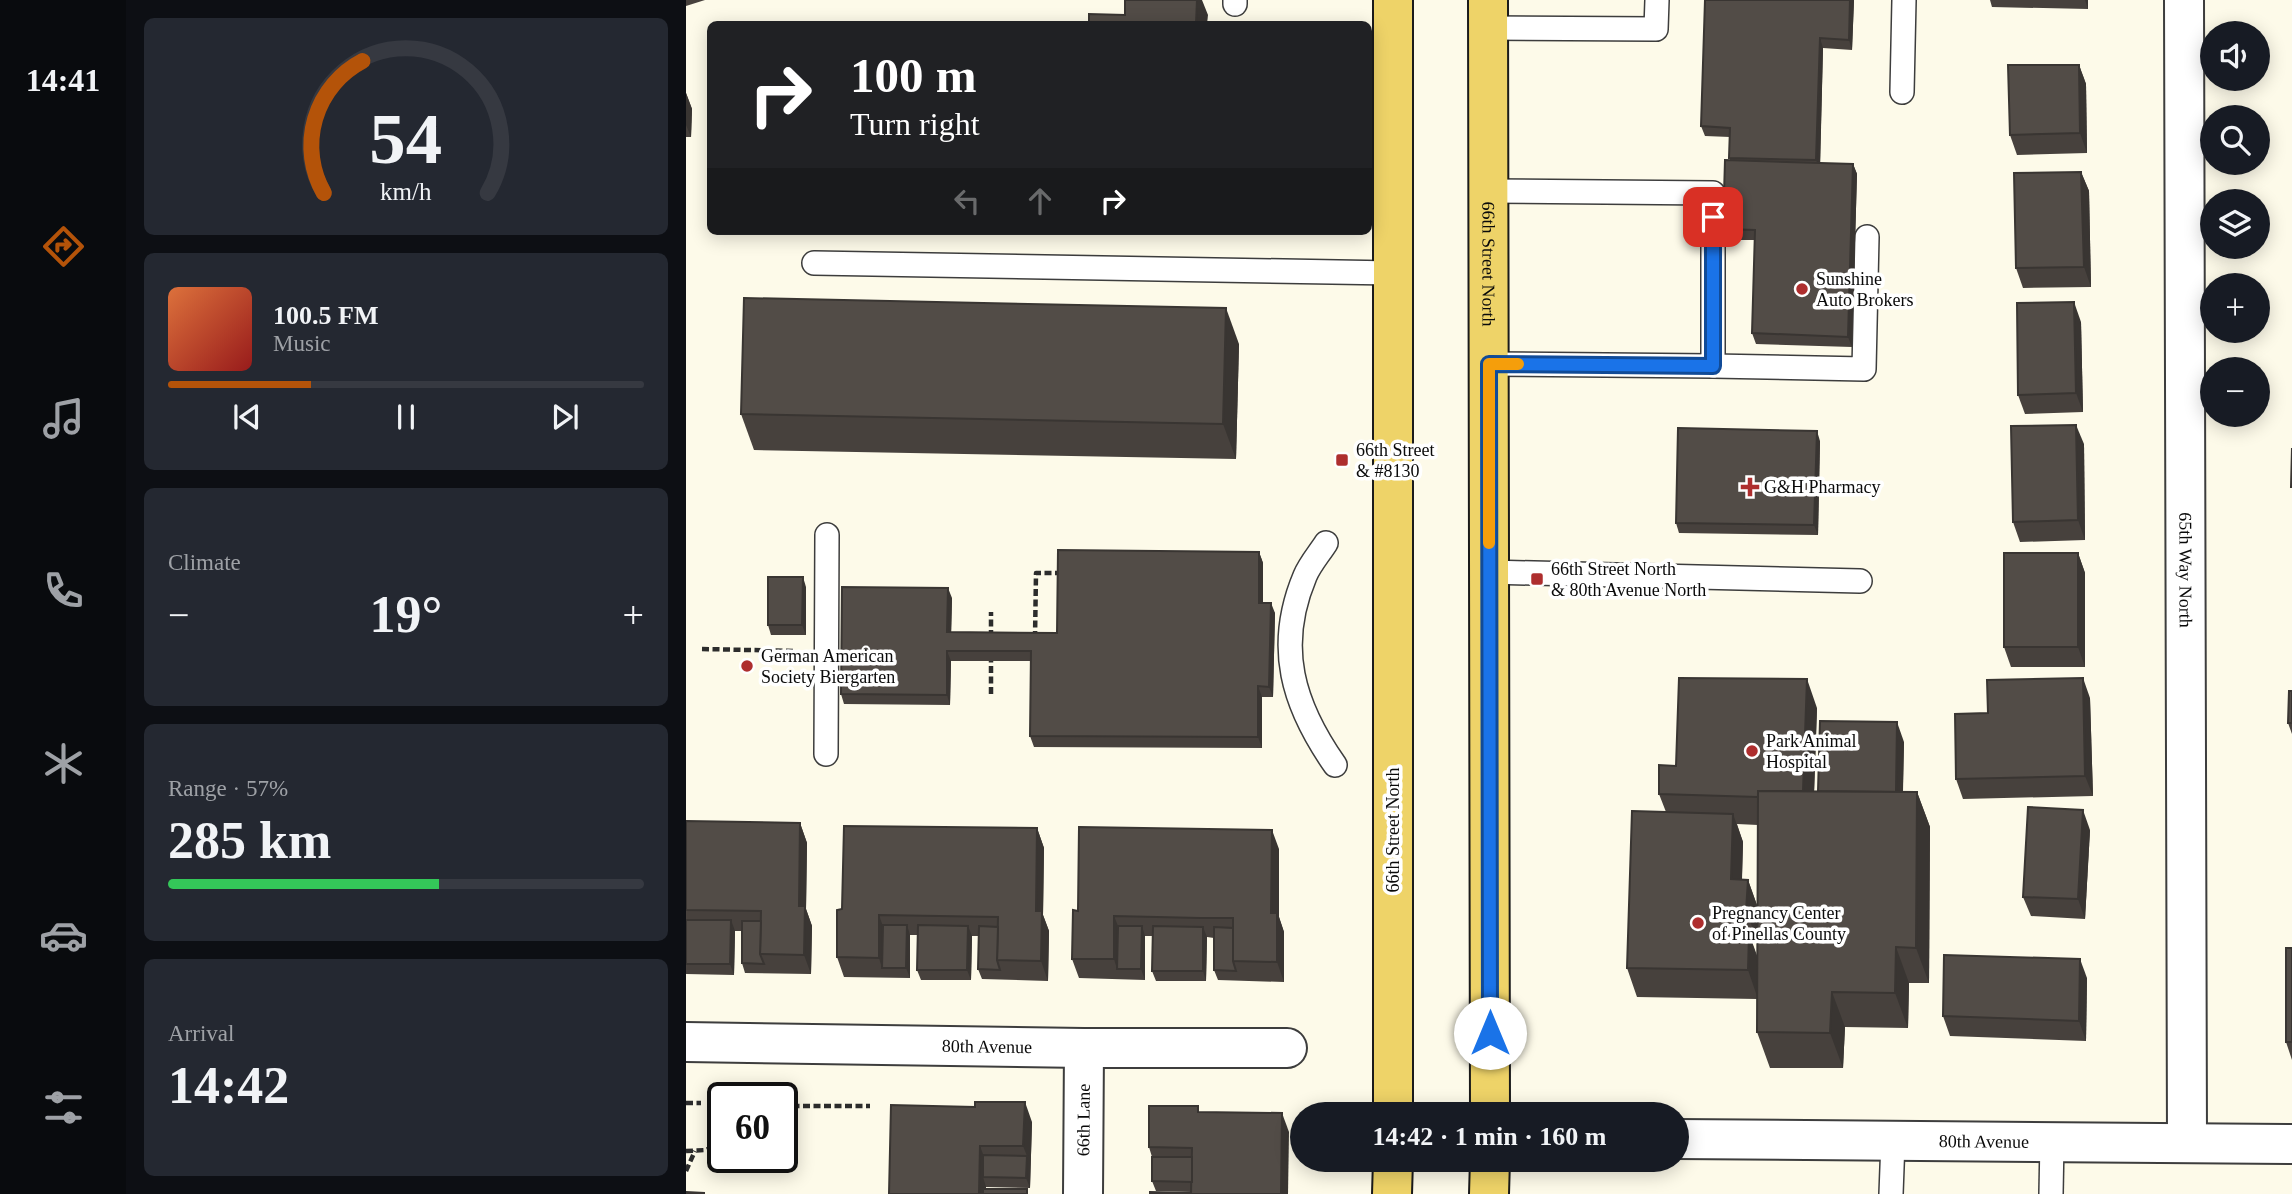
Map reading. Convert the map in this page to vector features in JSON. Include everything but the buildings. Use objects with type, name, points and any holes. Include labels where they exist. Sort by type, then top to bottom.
[{"type":"main road","name":"66th Street North","points":[[1393,0],[1393,1102]]},
{"type":"main road","name":"66th Street North","points":[[1488,14],[1490,1102]]},
{"type":"main road","points":[[1392,1172],[1392,1194]]},
{"type":"main road","points":[[1489,1194],[1490,1172]]},
{"type":"street","name":"65th Way North","points":[[2184,0],[2187,1142]]},
{"type":"street","name":"80th Avenue","points":[[686,1042],[1287,1048]]},
{"type":"street","name":"66th Lane","points":[[1083,1194],[1084,1048]]},
{"type":"street","name":"80th Avenue","points":[[1689,1139],[2292,1144]]},
{"type":"lane","points":[[1488,14],[1656,29],[1657,0]]},
{"type":"lane","points":[[1902,92],[1904,0]]},
{"type":"lane","points":[[1489,191],[1713,193],[1713,366]]},
{"type":"lane","points":[[1489,364],[1864,369],[1867,237]]},
{"type":"lane","points":[[814,263],[1393,273]]},
{"type":"lane","points":[[826,754],[827,535]]},
{"type":"lane","points":[[1326,543],[1306,573],[1298,597],[1292,622],[1291,664],[1298,700],[1314,735],[1335,765]]},
{"type":"lane","points":[[1489,572],[1860,581]]},
{"type":"lane","points":[[1891,1194],[1893,1141]]},
{"type":"lane","points":[[2051,1194],[2053,1142]]},
{"type":"path","points":[[1035,652],[1037,573],[1062,573]]},
{"type":"path","points":[[991,612],[991,639]]},
{"type":"path","points":[[702,649],[827,651]]},
{"type":"path","points":[[991,694],[991,652],[1002,652]]},
{"type":"path","points":[[686,1103],[701,1103]]},
{"type":"path","points":[[798,1106],[870,1106]]},
{"type":"path","points":[[686,1151],[707,1150]]},
{"type":"path","points":[[686,1171],[695,1151]]},
{"type":"slow traffic","points":[[1489,543],[1489,364],[1518,364]]},
{"type":"place","name":"Sunshine Auto Brokers","points":[[1802,289]]},
{"type":"place","name":"66th Street & #8130","points":[[1342,460]]},
{"type":"place","name":"G&H Pharmacy","points":[[1750,487]]},
{"type":"place","name":"66th Street North & 80th Avenue North","points":[[1537,579]]},
{"type":"place","name":"German American Society Biergarten","points":[[747,666]]},
{"type":"place","name":"Park Animal Hospital","points":[[1752,751]]},
{"type":"place","name":"Pregnancy Center of Pinellas County","points":[[1698,923]]},
{"type":"route","points":[[1490,1033],[1489,364],[1713,366],[1713,217]]}]
